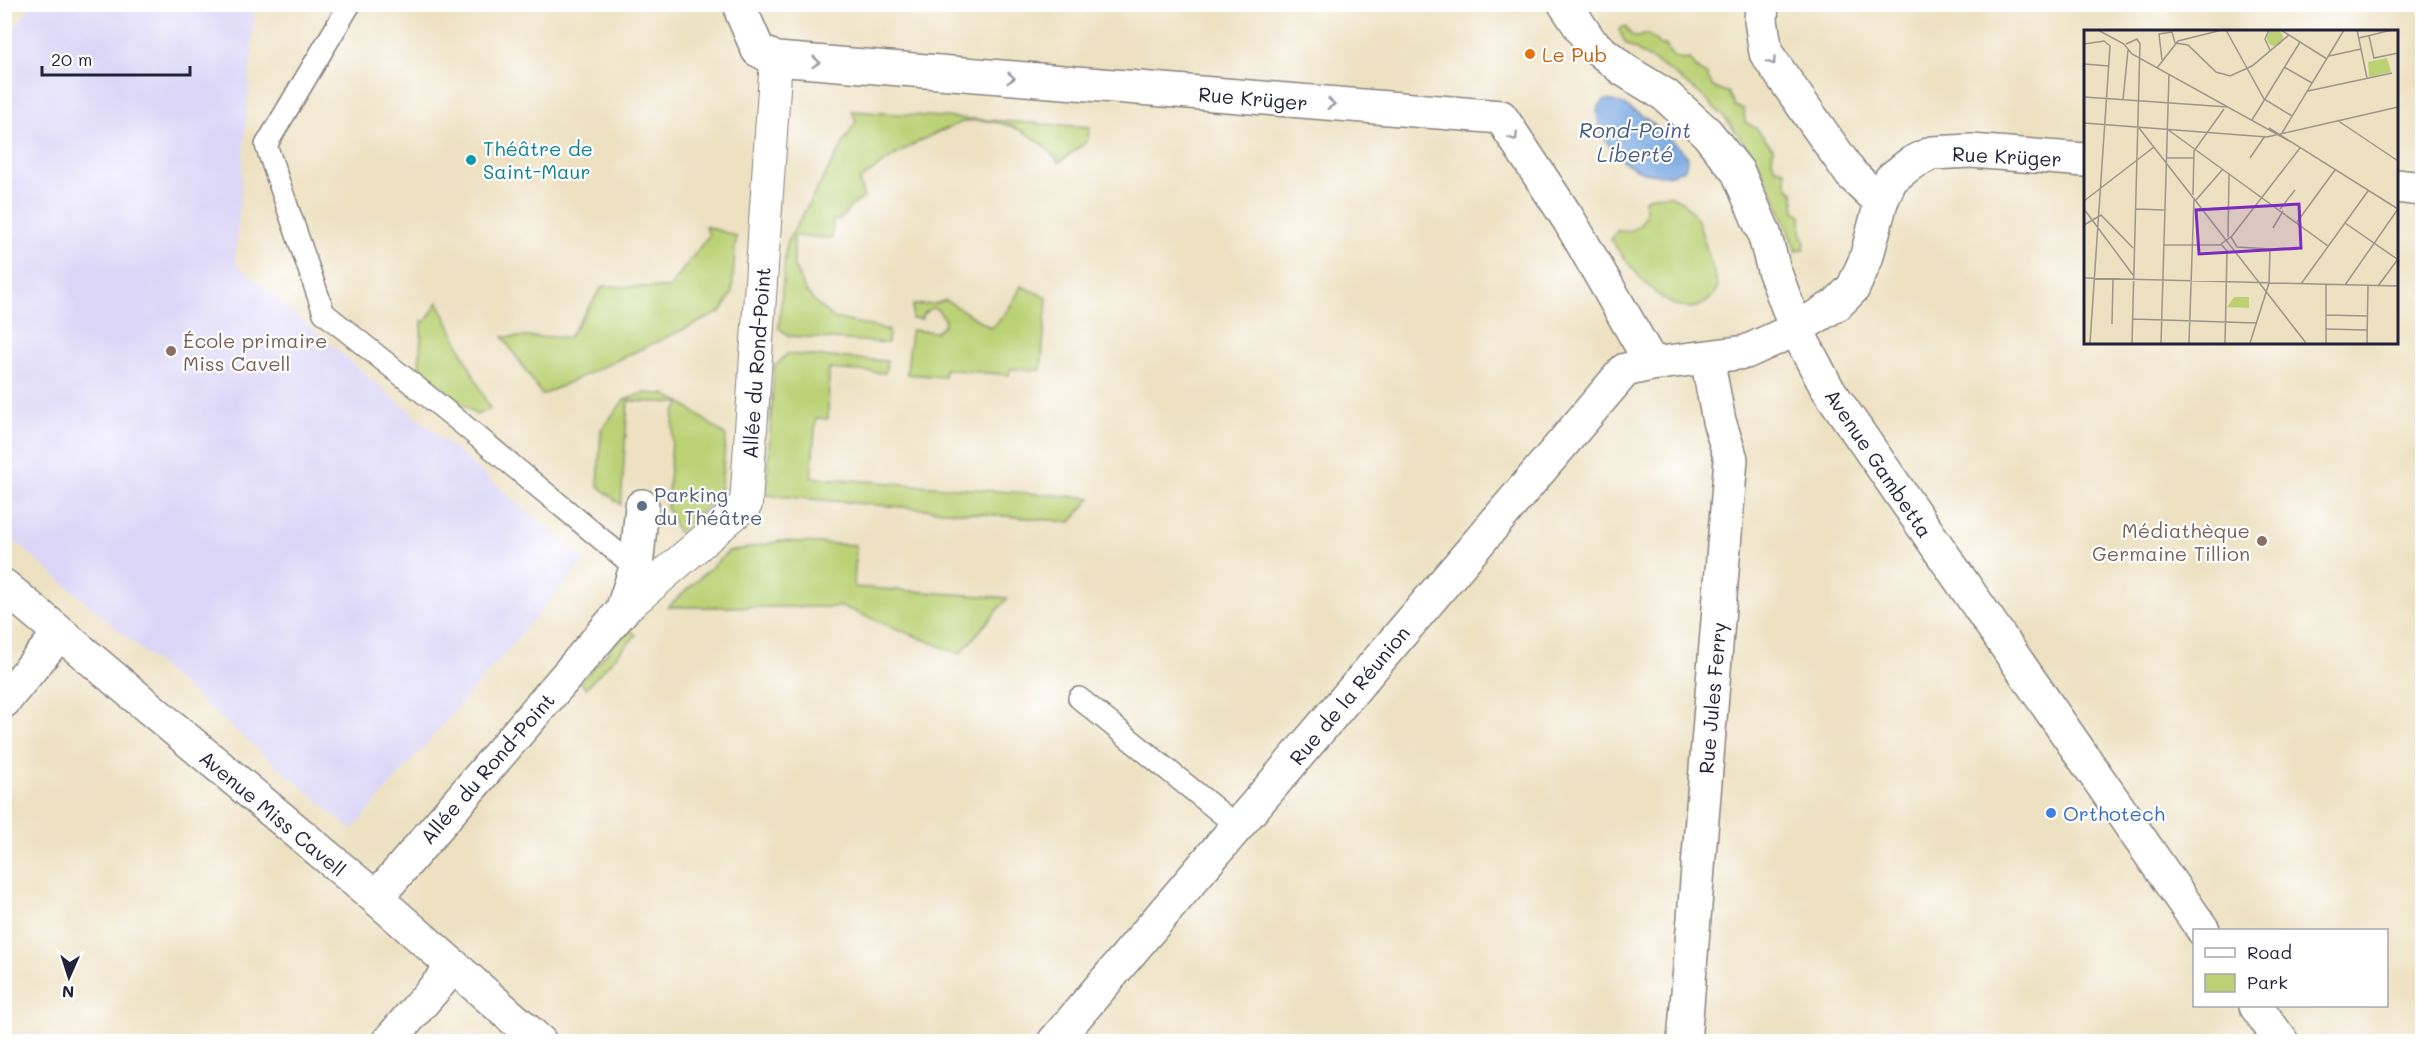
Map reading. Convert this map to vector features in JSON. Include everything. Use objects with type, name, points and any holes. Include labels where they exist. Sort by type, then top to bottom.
[{"type":"street","name":"Avenue Gambetta","points":[[1565,4],[1591,43],[1624,70],[1665,95],[1707,133],[1738,172],[1764,233],[1774,270],[1796,329],[1826,386],[2202,929]]},
{"type":"street","points":[[1762,4],[1761,20],[1766,53],[1851,174],[1881,202]]},
{"type":"street","points":[[742,9],[758,50],[776,59]]},
{"type":"street","name":"Allée du Rond-Point","points":[[376,898],[622,611],[746,504],[776,59]]},
{"type":"street","name":"Rue Krüger","points":[[776,59],[1501,117],[1569,220],[1652,364]]},
{"type":"street","name":"Rue Krüger","points":[[1796,329],[1837,304],[1853,288],[1866,259],[1881,202],[1891,179],[1910,164],[1932,153],[1971,151],[2084,160]]},
{"type":"street","points":[[2397,186],[2422,189]]},
{"type":"street","name":"Rue de la Réunion","points":[[1054,1041],[1625,370],[1652,364],[1746,352],[1796,329]]},
{"type":"street","name":"Rue Jules Ferry","points":[[1684,1041],[1731,459],[1719,421],[1707,358]]},
{"type":"street","name":"Allée du Rond-Point","points":[[622,611],[636,568],[642,506]]},
{"type":"street","name":"Avenue Miss Cavell","points":[[4,586],[376,898],[540,1041]]},
{"type":"street","points":[[4,701],[60,633]]},
{"type":"street","points":[[388,1041],[454,966]]},
{"type":"street","points":[[2257,1007],[2282,1041]]},
{"type":"lane","points":[[350,4],[266,145],[324,313],[502,456],[636,568]]},
{"type":"lane","points":[[1079,698],[1238,826]]},
{"type":"shaded area","name":"École primaire Miss Cavell","points":[[32,5],[255,5],[235,263],[585,560],[352,830],[5,533],[5,39]]},
{"type":"green space","points":[[1625,26],[1632,36],[1647,34],[1661,45],[1666,45],[1675,58],[1690,59],[1699,71],[1707,75],[1713,87],[1728,92],[1735,106],[1744,109],[1745,122],[1756,128],[1773,148],[1772,160],[1775,168],[1785,170],[1786,185],[1793,192],[1795,211],[1801,215],[1804,249],[1796,251],[1775,197],[1754,155],[1725,118],[1700,94],[1670,71],[1626,44],[1619,30]]},
{"type":"green space","points":[[852,111],[1090,127],[1087,141],[1059,163],[1041,143],[1019,130],[994,122],[980,121],[964,122],[934,134],[879,166],[859,181],[864,198],[850,207],[840,220],[833,220],[832,238],[794,236],[794,266],[806,292],[819,306],[834,318],[889,330],[888,343],[789,336],[779,328],[786,244],[856,121]]},
{"type":"green space","points":[[1669,195],[1684,202],[1697,218],[1718,286],[1709,300],[1695,307],[1683,307],[1671,303],[1659,295],[1647,285],[1611,240],[1617,231],[1631,230],[1641,224],[1646,213],[1644,200],[1653,196]]},
{"type":"green space","points":[[705,226],[736,236],[732,293],[721,312],[542,395],[503,337],[569,337],[603,286],[669,288],[709,235]]},
{"type":"green space","points":[[1021,286],[1047,297],[1041,370],[1010,369],[1009,375],[945,369],[944,377],[907,374],[911,330],[936,332],[944,325],[945,319],[937,309],[932,308],[922,315],[922,319],[912,319],[913,305],[934,304],[946,300],[991,328],[1009,309]]},
{"type":"green space","points":[[438,302],[490,409],[476,415],[419,368],[422,321],[426,321]]},
{"type":"green space","points":[[787,354],[887,361],[885,373],[829,369],[828,419],[816,418],[811,477],[1091,498],[1071,522],[766,495],[774,367]]},
{"type":"green space","points":[[644,393],[664,394],[682,403],[726,436],[720,494],[678,532],[667,508],[674,413],[681,403],[628,401],[621,505],[598,486],[601,430],[624,400]]},
{"type":"green space","points":[[781,541],[856,545],[854,587],[1008,598],[960,654],[843,607],[668,607],[728,552]]},
{"type":"green space","points":[[629,629],[636,635],[586,688],[580,682]]},
{"type":"water","name":"Rond-Point Liberté","points":[[1605,100],[1627,107],[1662,131],[1688,157],[1685,169],[1673,174],[1660,175],[1647,173],[1624,161],[1606,142],[1599,125],[1598,107]]},
{"type":"place","name":"Le Pub","points":[[1530,54]]},
{"type":"place","name":"Théâtre de Saint-Maur","points":[[471,160]]},
{"type":"place","name":"École primaire Miss Cavell","points":[[171,351]]},
{"type":"place","name":"Parking du Théâtre","points":[[642,506]]},
{"type":"place","name":"Médiathèque Germaine Tillion","points":[[2262,541]]},
{"type":"place","name":"Orthotech","points":[[2051,813]]}]
